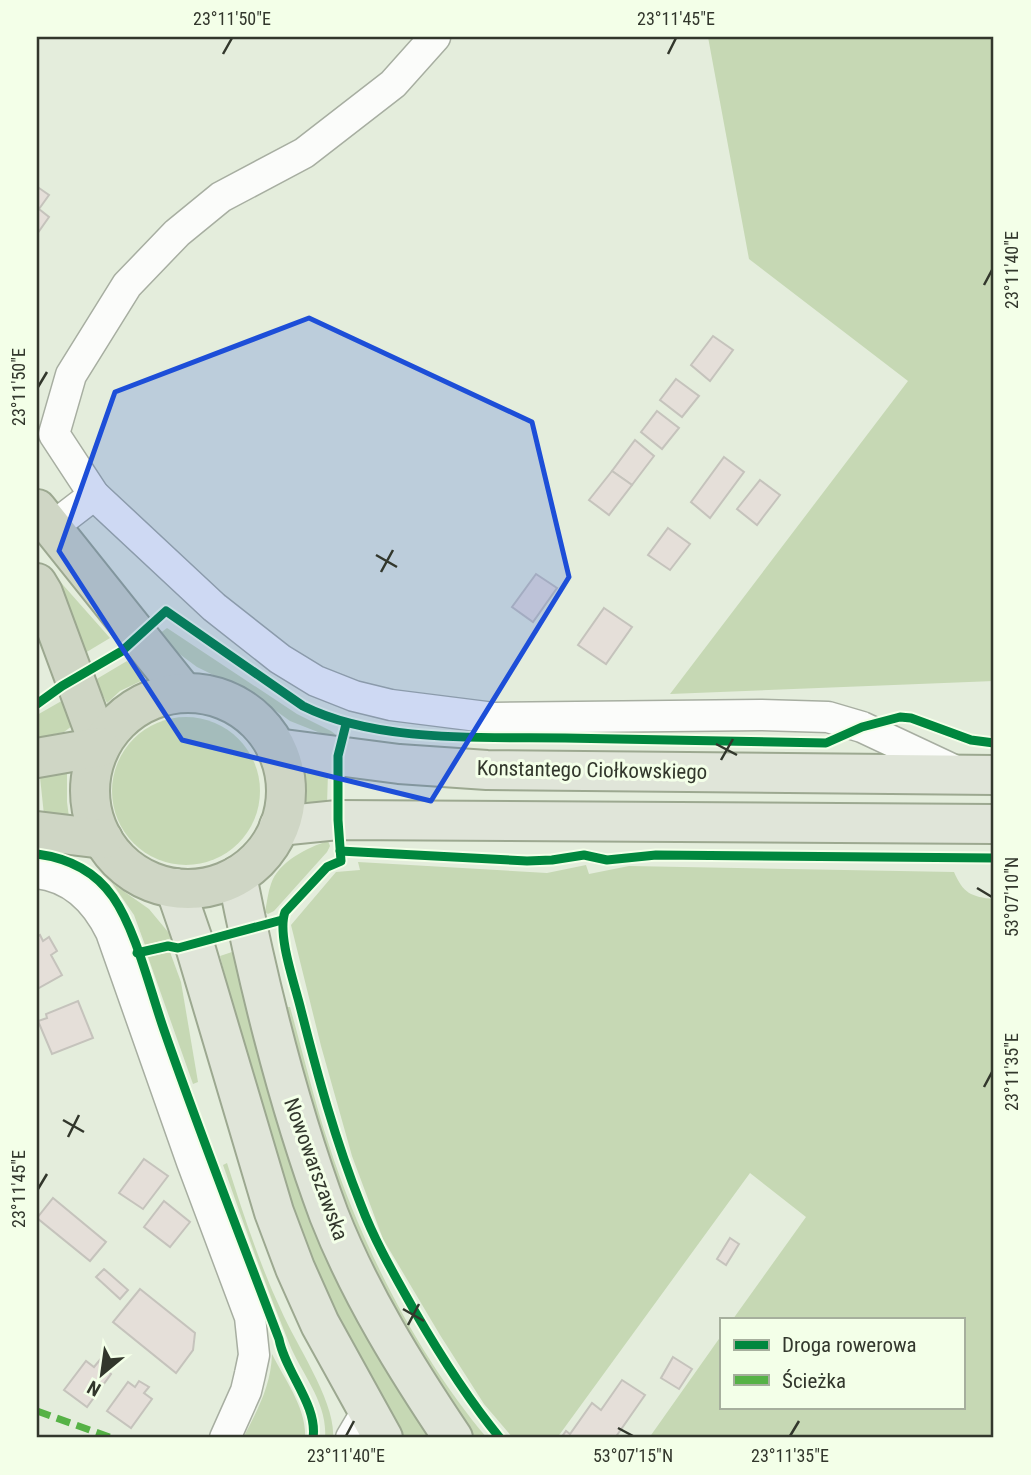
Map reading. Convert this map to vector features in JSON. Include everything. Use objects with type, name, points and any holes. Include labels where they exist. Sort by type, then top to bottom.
[{"type":"highway","points":[[44,519],[184,693]]},
{"type":"highway","points":[[37,583],[76,678],[100,747]]},
{"type":"highway","points":[[184,693],[228,701],[247,713],[264,729],[276,748],[283,766],[286,787],[285,807],[269,846],[237,876],[218,885],[197,889],[153,883],[116,858],[93,817],[90,793],[92,770],[100,747],[115,726],[134,709],[158,698],[184,693]]},
{"type":"highway","points":[[37,758],[100,747]]},
{"type":"highway","points":[[37,831],[103,839]]},
{"type":"main road","name":"Konstantego Ciołkowskiego","points":[[276,748],[399,764],[487,770],[980,775]]},
{"type":"main road","points":[[279,826],[338,820],[994,824]]},
{"type":"main road","name":"Nowowarszawska","points":[[237,876],[278,1056],[330,1217],[375,1313],[406,1367],[453,1438]]},
{"type":"main road","points":[[175,888],[286,1246],[367,1429]]},
{"type":"lane","points":[[435,37],[393,84],[304,153],[221,197],[177,233],[127,285],[71,375],[54,434],[94,495],[214,607],[279,659],[316,681],[354,696],[391,705],[494,718],[761,715],[828,717],[862,727],[980,775]]},
{"type":"lane","points":[[44,519],[94,495]]},
{"type":"lane","points":[[37,873],[65,880],[81,890],[98,908],[111,932],[250,1317],[254,1355],[246,1391],[225,1438]]},
{"type":"highlighted area","points":[[309,318],[532,422],[569,577],[431,801],[182,740],[59,551],[115,392]]},
{"type":"green space","points":[[708,37],[994,37],[994,681],[670,694],[908,381],[749,259]]},
{"type":"green space","points":[[48,568],[110,638],[85,653],[70,612]]},
{"type":"green space","points":[[167,628],[297,714],[331,731],[335,734],[333,738],[290,721],[254,695],[197,667],[166,644],[159,634]]},
{"type":"green space","points":[[127,661],[143,680],[120,691],[107,703],[95,680]]},
{"type":"green space","points":[[65,699],[72,726],[64,732],[37,738],[37,715]]},
{"type":"green space","points":[[186,717],[214,722],[238,739],[255,763],[260,791],[255,819],[238,843],[214,860],[186,865],[158,860],[134,843],[117,819],[112,791],[117,763],[134,739],[158,722]]},
{"type":"green space","points":[[305,767],[328,772],[327,804],[305,806]]},
{"type":"green space","points":[[67,773],[69,817],[44,815],[40,777]]},
{"type":"green space","points":[[328,841],[330,846],[327,852],[274,911],[268,914],[265,912],[271,884],[280,869],[303,851]]},
{"type":"green space","points":[[358,862],[547,873],[586,865],[589,874],[629,866],[954,872],[969,893],[994,899],[994,1438],[649,1438],[720,1337],[720,1408],[964,1408],[964,1318],[734,1318],[806,1217],[750,1173],[557,1438],[513,1438],[484,1404],[383,1239],[352,1156],[321,1046],[291,925],[336,872],[360,870]]},
{"type":"green space","points":[[112,883],[149,909],[173,938],[145,945],[134,915]]},
{"type":"green space","points":[[235,951],[433,1438],[405,1438],[346,1335],[314,1263],[266,1128],[220,956]]},
{"type":"green space","points":[[170,952],[181,982],[198,1082],[193,1084],[148,957]]},
{"type":"green space","points":[[285,1007],[290,1007],[318,1111],[342,1183],[375,1261],[438,1373],[487,1438],[476,1438],[446,1394],[403,1327],[366,1256],[330,1164]]},
{"type":"green space","points":[[227,1163],[273,1292],[322,1391],[332,1424],[333,1438],[325,1438],[325,1425],[318,1401],[294,1355],[272,1299],[223,1165]]},
{"type":"green space","points":[[272,1354],[303,1416],[305,1438],[243,1438],[266,1388]]},
{"type":"building","points":[[39,188],[49,195],[39,209],[49,217],[37,234],[37,191]]},
{"type":"building","points":[[713,336],[733,350],[710,381],[691,365]]},
{"type":"building","points":[[676,379],[699,396],[682,417],[660,400]]},
{"type":"building","points":[[657,411],[679,428],[662,449],[641,432]]},
{"type":"building","points":[[635,440],[654,456],[632,485],[612,471]]},
{"type":"building","points":[[724,457],[744,472],[710,518],[691,502]]},
{"type":"building","points":[[612,471],[632,485],[609,515],[589,500]]},
{"type":"building","points":[[760,480],[780,495],[757,525],[737,509]]},
{"type":"building","points":[[668,528],[690,544],[670,570],[648,555]]},
{"type":"building","points":[[536,574],[557,588],[533,622],[512,607]]},
{"type":"building","points":[[604,608],[632,627],[606,664],[578,645]]},
{"type":"building","points":[[40,935],[43,941],[49,937],[57,951],[51,955],[62,975],[37,989],[37,937]]},
{"type":"building","points":[[78,1001],[93,1038],[52,1054],[38,1021],[47,1018],[46,1014]]},
{"type":"building","points":[[144,1159],[168,1176],[143,1209],[119,1193]]},
{"type":"building","points":[[53,1198],[106,1242],[90,1261],[37,1218]]},
{"type":"building","points":[[164,1201],[190,1222],[170,1247],[144,1227]]},
{"type":"building","points":[[730,1238],[739,1244],[726,1265],[717,1259]]},
{"type":"building","points":[[104,1269],[128,1290],[120,1299],[96,1277]]},
{"type":"building","points":[[140,1289],[195,1333],[193,1350],[176,1373],[113,1322]]},
{"type":"building","points":[[103,1356],[111,1360],[106,1369],[111,1374],[87,1407],[64,1390],[86,1361],[94,1367]]},
{"type":"building","points":[[673,1357],[692,1369],[679,1389],[661,1378]]},
{"type":"building","points":[[622,1380],[645,1395],[615,1438],[561,1438],[566,1431],[570,1434],[592,1403],[601,1410]]},
{"type":"building","points":[[139,1381],[149,1387],[144,1393],[152,1399],[131,1428],[107,1411],[128,1382],[135,1387]]},
{"type":"marked path","points":[[37,1411],[112,1438]]},
{"type":"cycle path","points":[[37,704],[122,651],[166,611],[303,706],[332,718],[397,732],[466,737],[826,743],[862,727],[900,717],[911,718],[971,740],[994,743]]},
{"type":"cycle path","points":[[346,724],[338,756],[341,861],[327,867],[285,912],[283,933],[287,958],[327,1106],[367,1219],[393,1272],[434,1343],[465,1392],[500,1438]]},
{"type":"cycle path","points":[[340,851],[527,861],[584,855],[607,860],[656,855],[994,858]]},
{"type":"cycle path","points":[[37,854],[80,867],[98,880],[113,897],[129,926],[192,1108],[282,1351],[311,1413],[313,1438]]},
{"type":"cycle path","points":[[137,953],[168,946],[178,948],[282,920]]}]
